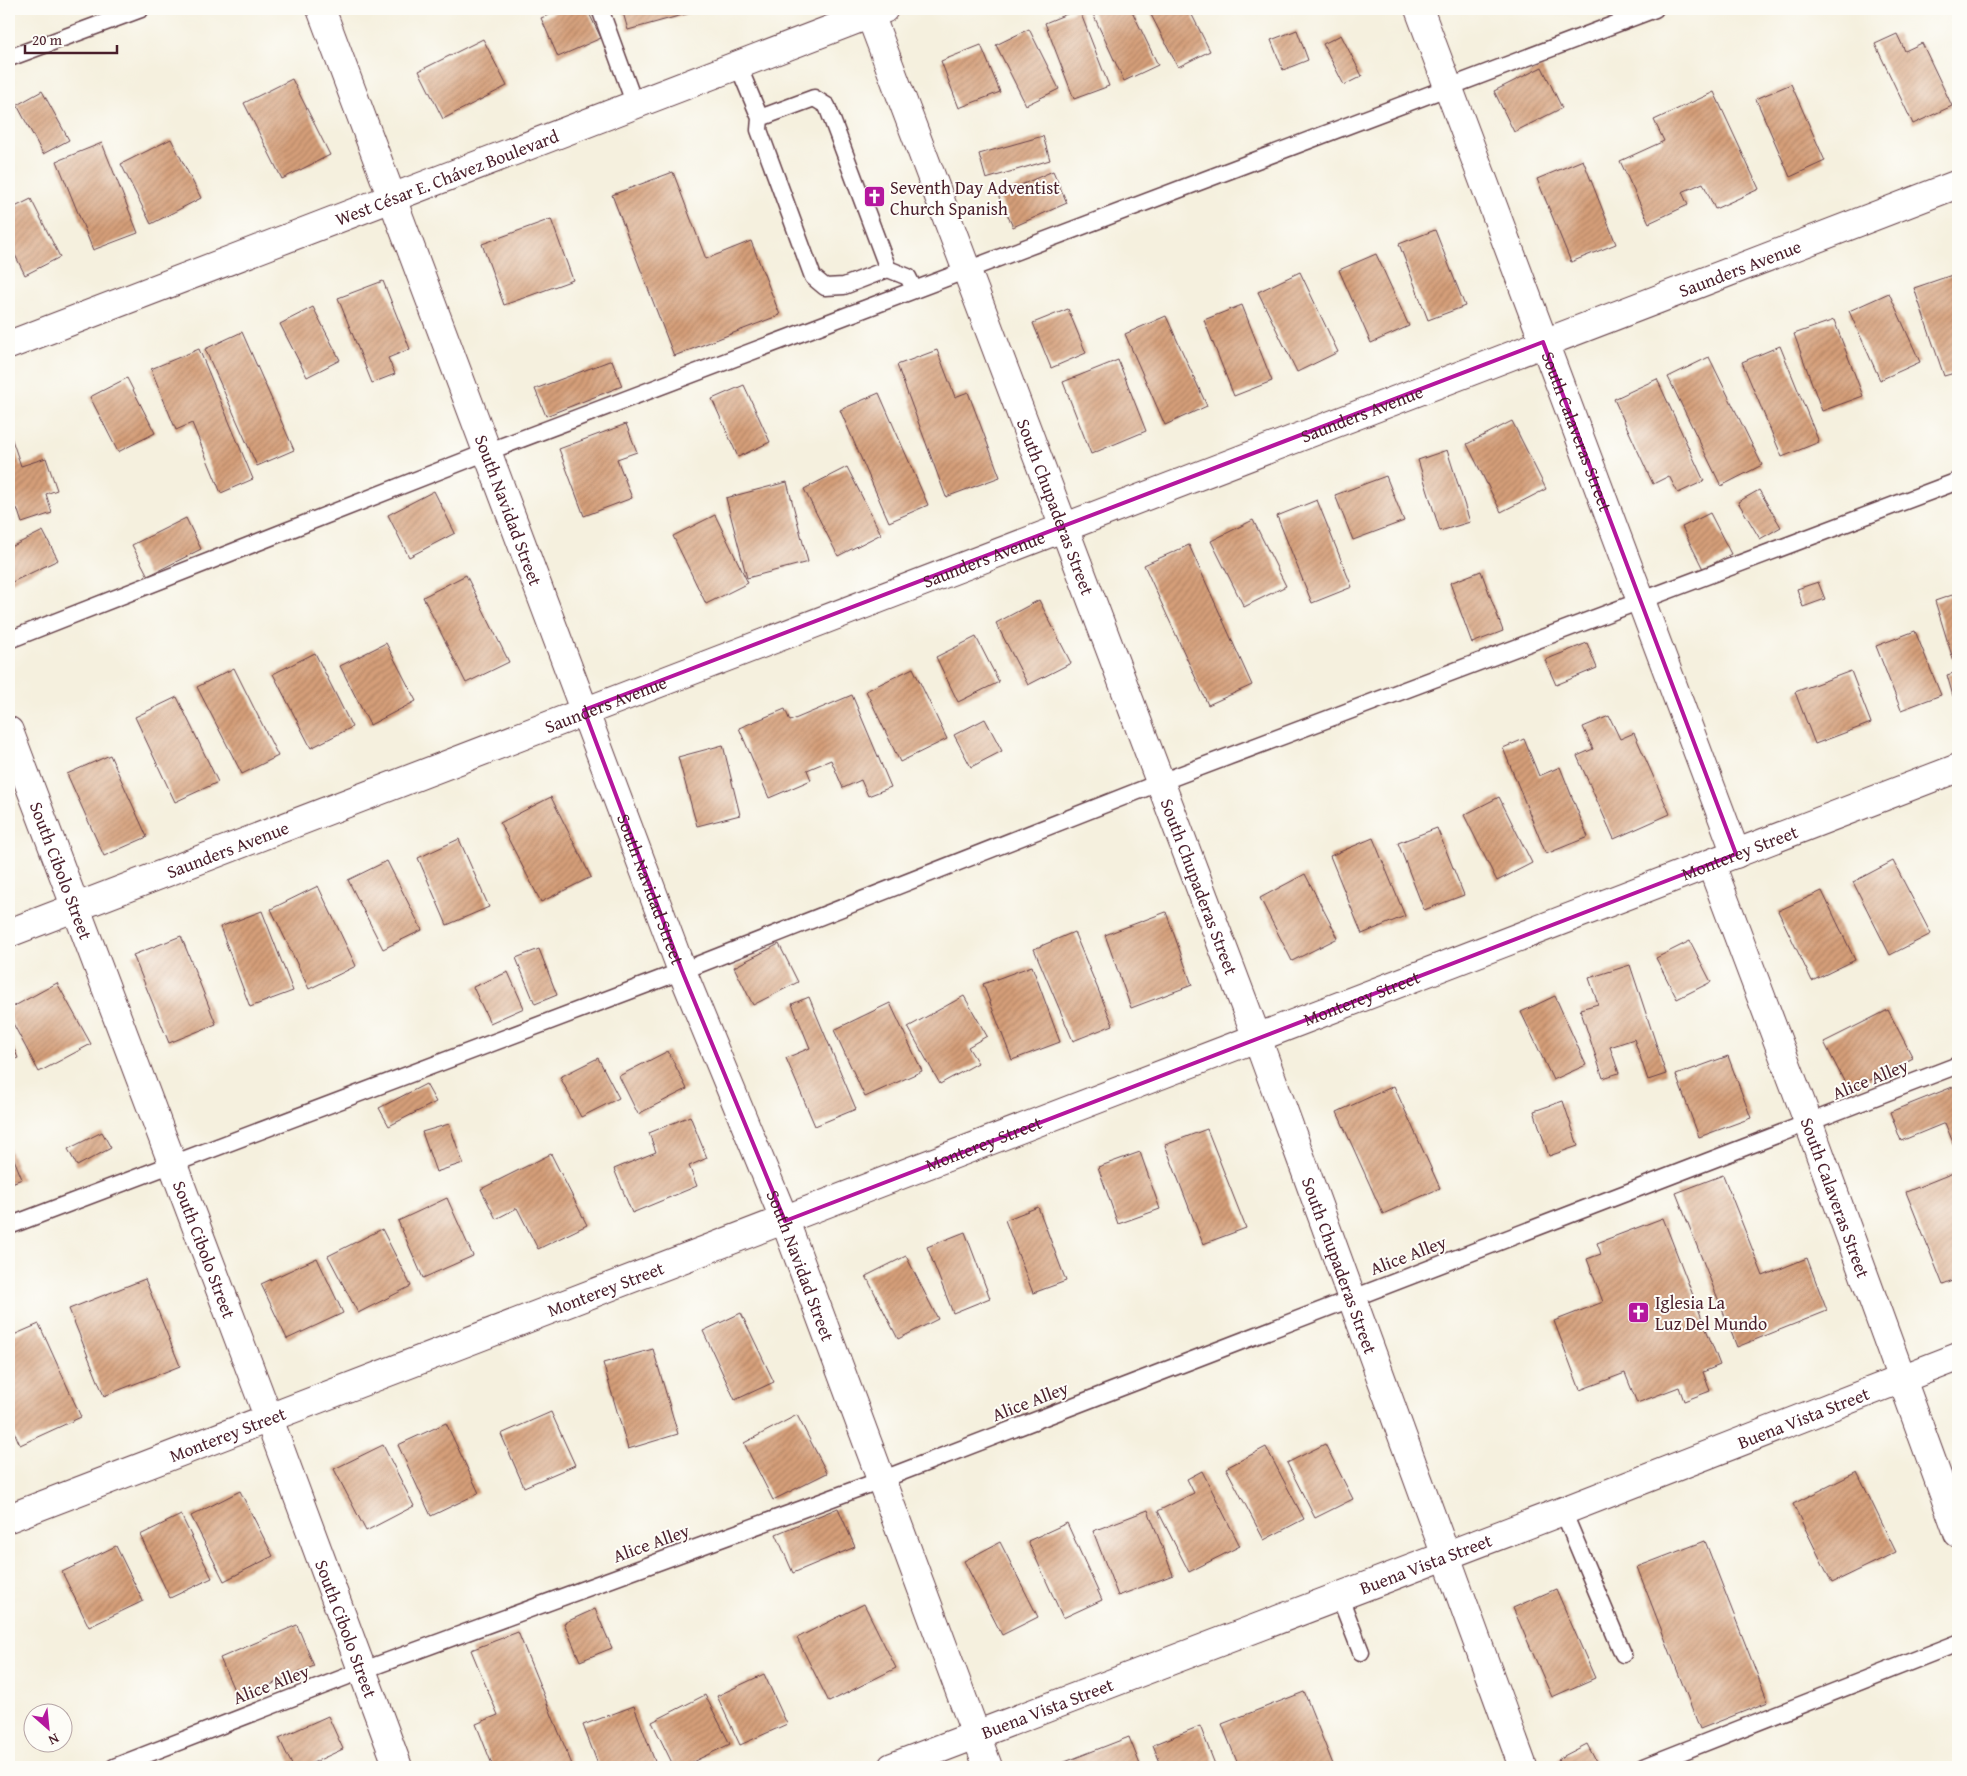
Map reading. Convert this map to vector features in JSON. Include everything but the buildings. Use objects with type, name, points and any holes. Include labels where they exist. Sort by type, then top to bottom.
[{"type":"street","name":"South Navidad Street","points":[[321,9],[682,971],[784,1221],[988,1767]]},
{"type":"street","name":"South Calaveras Street","points":[[1419,9],[1640,601],[1809,1124],[1958,1533]]},
{"type":"street","name":"West César E. Chávez Boulevard","points":[[9,345],[635,105],[874,11]]},
{"type":"street","name":"South Chupaderas Street","points":[[874,11],[966,269],[1161,782],[1523,1767]]},
{"type":"street","name":"Saunders Avenue","points":[[9,933],[584,710],[1958,184]]},
{"type":"street","name":"South Cibolo Street","points":[[9,731],[269,1419],[398,1767]]},
{"type":"street","name":"Monterey Street","points":[[9,1518],[1958,768]]},
{"type":"street","name":"Buena Vista Street","points":[[892,1767],[1339,1595],[1564,1511],[1958,1357]]},
{"type":"lane","points":[[9,58],[141,9]]},
{"type":"lane","points":[[600,9],[635,105]]},
{"type":"lane","points":[[9,640],[911,283],[966,269],[1655,9]]},
{"type":"lane","points":[[738,65],[757,111],[759,130],[812,277],[825,287],[844,286],[888,269]]},
{"type":"lane","points":[[757,111],[814,98],[827,106],[888,269],[911,283]]},
{"type":"lane","points":[[9,1226],[172,1162],[682,971],[1161,782],[1958,480]]},
{"type":"lane","name":"Alice Alley","points":[[114,1767],[361,1671],[881,1480],[1958,1066]]},
{"type":"lane","points":[[1564,1511],[1622,1654]]},
{"type":"lane","points":[[1339,1595],[1361,1652]]},
{"type":"lane","points":[[1643,1767],[1958,1643]]},
{"type":"highlighted area","points":[[1543,342],[1736,854],[785,1221],[682,971],[584,710]]},
{"type":"place","name":"Seventh Day Adventist Church Spanish","points":[[874,197]]},
{"type":"place","name":"Iglesia La Luz Del Mundo","points":[[1639,1312]]}]
